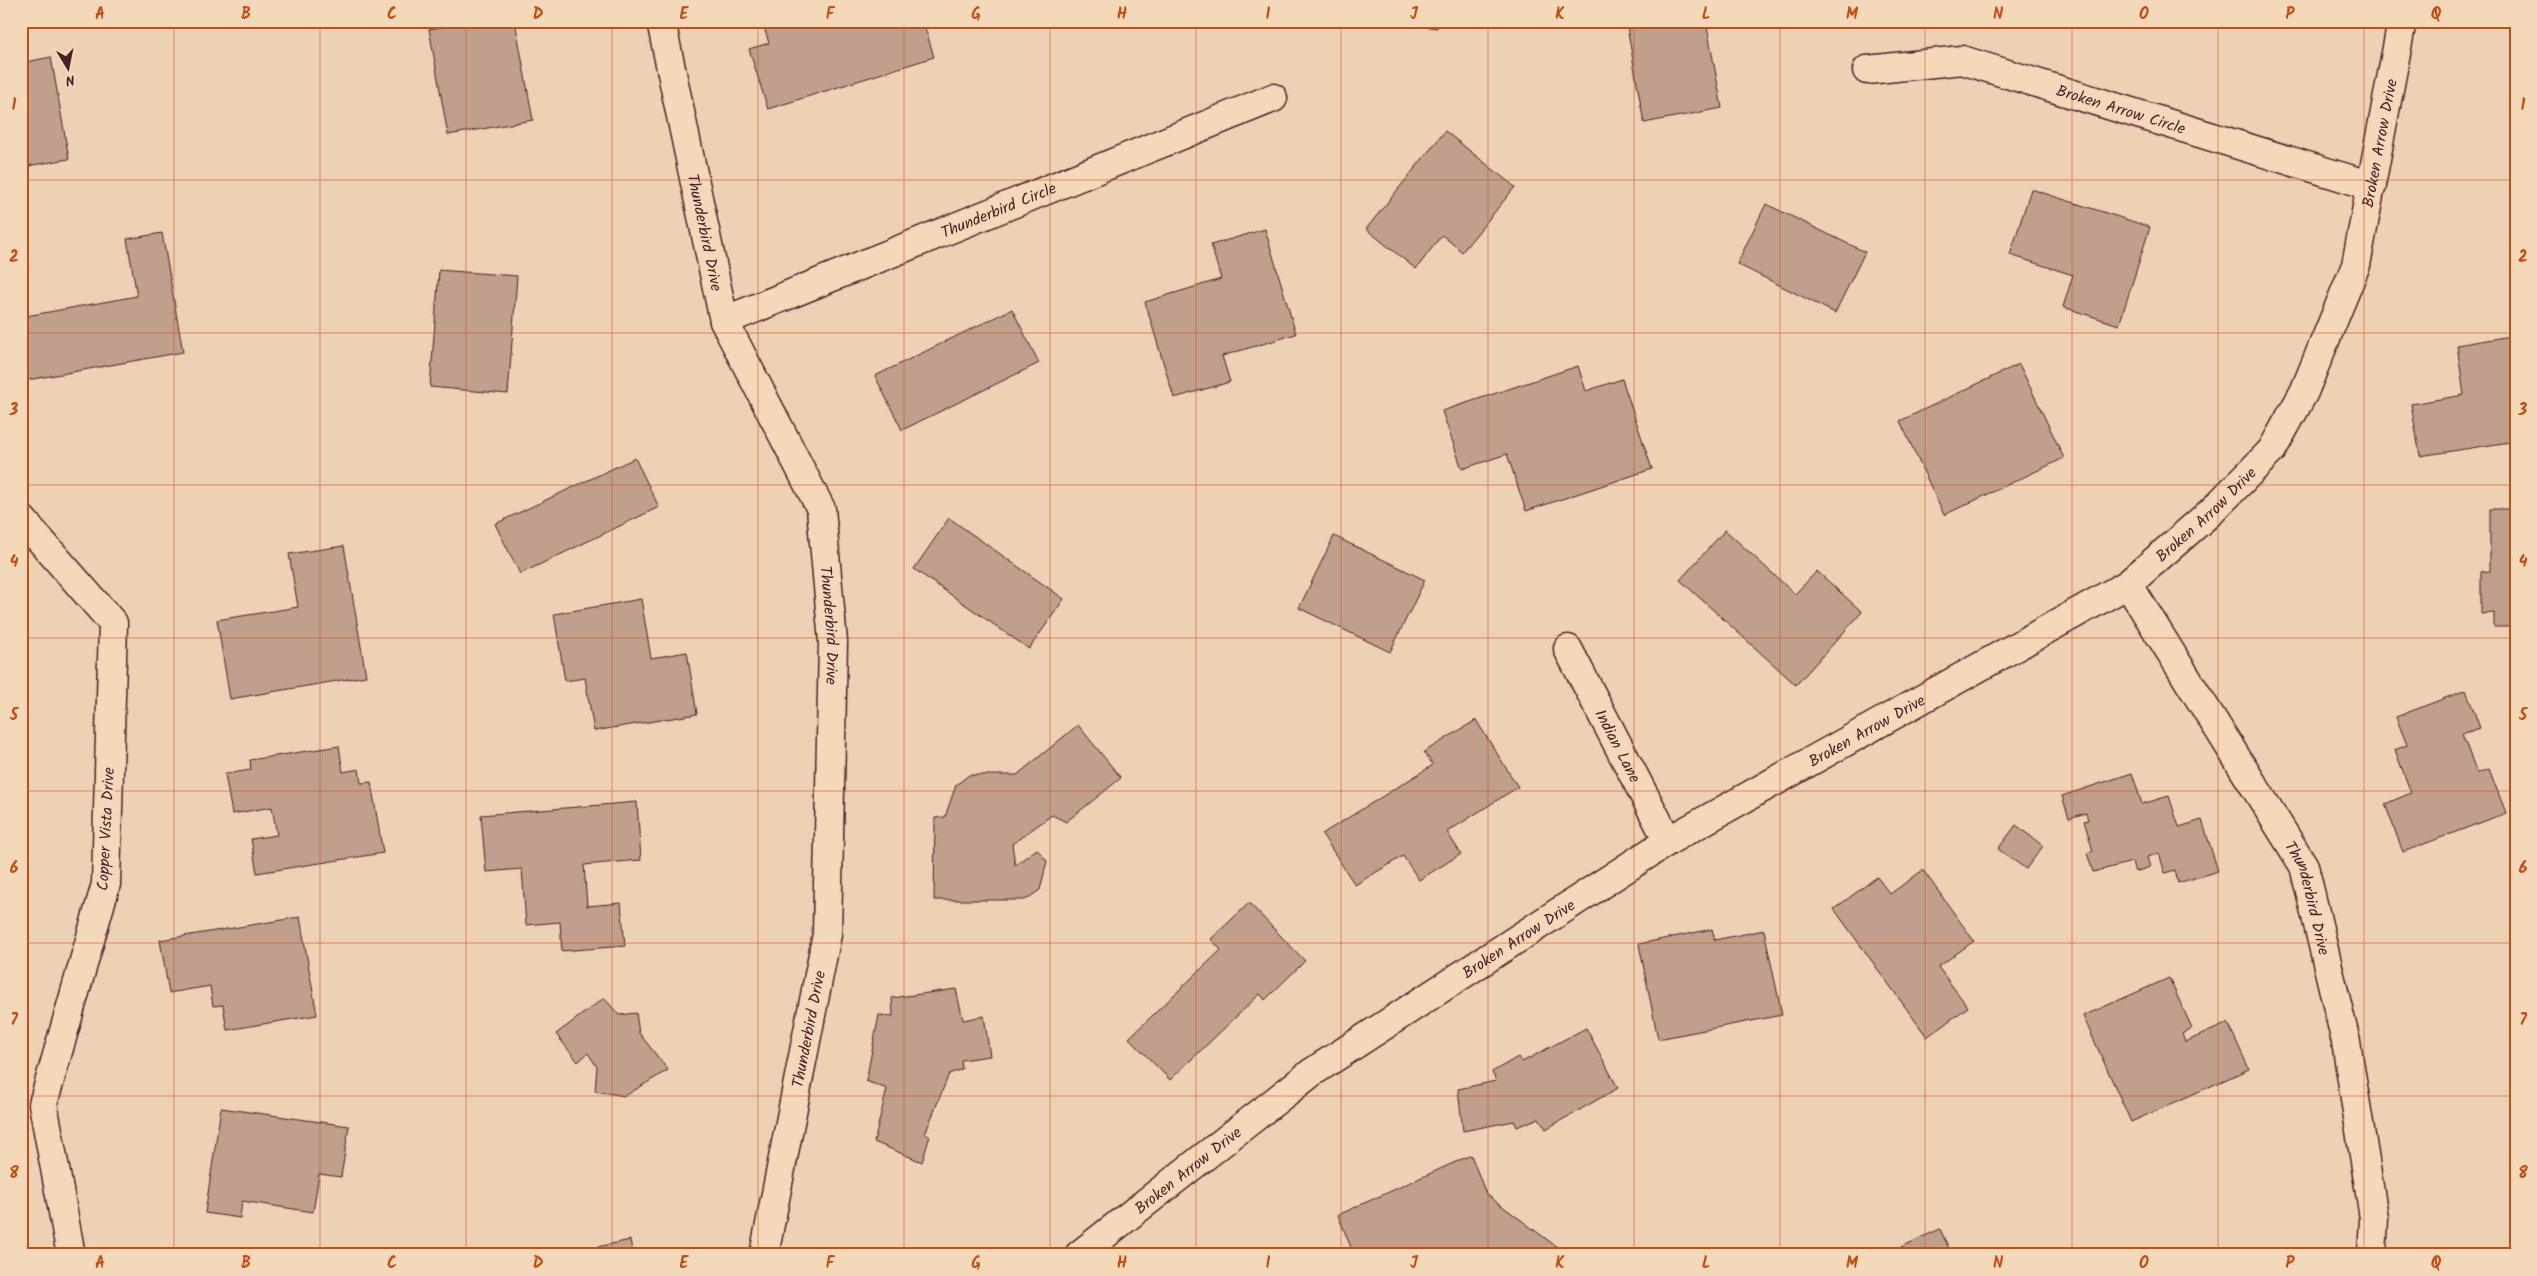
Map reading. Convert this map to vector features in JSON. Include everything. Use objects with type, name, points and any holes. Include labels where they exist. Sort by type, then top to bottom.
[{"type":"street","name":"Thunderbird Drive","points":[[661,21],[724,321],[822,509],[833,642],[827,934],[764,1255]]},
{"type":"street","name":"Broken Arrow Drive","points":[[1079,1255],[1310,1073],[1668,841],[2128,584],[2213,510],[2272,450],[2304,392],[2356,265],[2402,21]]},
{"type":"street","name":"Broken Arrow Circle","points":[[1867,70],[1962,60],[2372,186]]},
{"type":"street","name":"Thunderbird Circle","points":[[724,321],[1273,98]]},
{"type":"street","name":"Copper Vista Drive","points":[[21,518],[113,623],[106,884],[43,1104],[71,1255]]},
{"type":"street","name":"Thunderbird Drive","points":[[2128,584],[2304,866],[2346,1042],[2374,1218],[2372,1255]]},
{"type":"street","name":"Indian Lane","points":[[1568,650],[1668,841]]},
{"type":"building","points":[[473,21],[515,21],[533,120],[448,135],[429,29]]},
{"type":"building","points":[[762,21],[923,21],[934,57],[768,109],[749,49],[769,43]]},
{"type":"building","points":[[1389,21],[1438,21],[1437,28]]},
{"type":"building","points":[[1626,21],[1706,21],[1722,108],[1644,123]]},
{"type":"building","points":[[51,57],[69,159],[21,167],[21,63]]},
{"type":"building","points":[[1445,131],[1515,187],[1462,252],[1442,235],[1416,269],[1366,229]]},
{"type":"building","points":[[2031,189],[2150,227],[2119,325],[2063,307],[2073,275],[2010,255]]},
{"type":"building","points":[[1766,204],[1865,252],[1835,313],[1737,264]]},
{"type":"building","points":[[1265,229],[1296,334],[1222,356],[1230,382],[1174,398],[1145,302],[1221,279],[1211,245]]},
{"type":"building","points":[[162,233],[183,352],[22,381],[21,317],[137,296],[127,239]]},
{"type":"building","points":[[439,270],[517,276],[508,394],[430,387]]},
{"type":"building","points":[[1012,309],[1039,363],[902,430],[875,376]]},
{"type":"building","points":[[2516,335],[2516,441],[2420,456],[2411,404],[2464,395],[2457,345]]},
{"type":"building","points":[[2019,364],[2064,458],[1944,515],[1900,421]]},
{"type":"building","points":[[1578,366],[1586,391],[1622,379],[1652,469],[1526,511],[1507,454],[1462,469],[1442,411]]},
{"type":"building","points":[[635,458],[659,507],[520,574],[495,524]]},
{"type":"building","points":[[2490,509],[2516,509],[2516,627],[2494,627],[2494,613],[2481,614],[2481,572],[2490,571]]},
{"type":"building","points":[[949,518],[1064,599],[1029,649],[914,569]]},
{"type":"building","points":[[1725,530],[1795,594],[1817,571],[1862,612],[1796,685],[1680,580]]},
{"type":"building","points":[[1334,536],[1425,580],[1390,652],[1299,608]]},
{"type":"building","points":[[344,546],[366,676],[230,699],[217,620],[298,607],[289,554]]},
{"type":"building","points":[[641,599],[651,658],[687,652],[697,714],[594,731],[585,678],[565,681],[554,614]]},
{"type":"building","points":[[2466,690],[2480,728],[2462,734],[2477,773],[2489,769],[2506,813],[2403,852],[2385,804],[2411,793],[2395,750],[2407,745],[2396,717]]},
{"type":"building","points":[[1476,720],[1518,787],[1447,832],[1461,854],[1419,880],[1403,856],[1355,885],[1322,834],[1433,765],[1424,752]]},
{"type":"building","points":[[1078,725],[1121,778],[1066,822],[1052,815],[1012,844],[1015,865],[1037,849],[1047,861],[1040,890],[1025,900],[934,900],[935,818],[945,817],[956,785],[969,775],[1017,775]]},
{"type":"building","points":[[339,746],[343,772],[359,769],[361,783],[371,782],[383,853],[257,873],[251,839],[277,835],[272,807],[232,814],[225,774],[251,770],[250,760]]},
{"type":"building","points":[[2132,773],[2142,804],[2169,796],[2179,827],[2202,820],[2218,871],[2178,883],[2175,870],[2165,873],[2159,853],[2147,857],[2150,867],[2135,872],[2132,862],[2093,872],[2087,853],[2093,851],[2084,821],[2088,820],[2086,813],[2069,818],[2062,796]]},
{"type":"building","points":[[637,802],[641,860],[584,865],[587,906],[621,903],[625,946],[562,951],[560,922],[526,925],[522,869],[486,872],[481,815]]},
{"type":"building","points":[[2016,825],[2043,846],[2026,869],[1998,849]]},
{"type":"building","points":[[1923,870],[1974,941],[1938,967],[1968,1007],[1927,1037],[1834,909],[1877,877],[1890,894]]},
{"type":"building","points":[[1249,903],[1305,961],[1265,1000],[1260,994],[1170,1080],[1129,1038],[1221,950],[1211,939]]},
{"type":"building","points":[[300,917],[317,1015],[227,1030],[223,1005],[213,1006],[210,986],[169,993],[160,940]]},
{"type":"building","points":[[1712,929],[1715,940],[1764,930],[1782,1015],[1658,1039],[1639,944]]},
{"type":"building","points":[[2169,978],[2192,1028],[2182,1034],[2185,1042],[2228,1023],[2249,1069],[2131,1122],[2083,1016]]},
{"type":"building","points":[[956,989],[963,1020],[984,1016],[990,1056],[961,1060],[962,1069],[949,1074],[925,1134],[930,1136],[922,1162],[874,1142],[887,1089],[866,1081],[879,1015],[893,1016],[892,998]]},
{"type":"building","points":[[604,998],[619,1015],[636,1013],[639,1033],[668,1070],[625,1096],[595,1091],[597,1067],[588,1053],[578,1062],[556,1034]]},
{"type":"building","points":[[1586,1028],[1618,1088],[1546,1129],[1539,1118],[1517,1127],[1514,1121],[1463,1131],[1458,1089],[1496,1081],[1492,1072],[1518,1057],[1522,1062]]},
{"type":"building","points":[[221,1108],[349,1126],[341,1177],[319,1174],[313,1212],[242,1201],[240,1218],[205,1213]]},
{"type":"building","points":[[1471,1155],[1486,1194],[1557,1247],[1551,1255],[1470,1255],[1462,1249],[1447,1255],[1354,1255],[1338,1215]]},
{"type":"building","points":[[1940,1229],[1952,1255],[1884,1255]]},
{"type":"building","points":[[630,1240],[633,1255],[560,1255]]}]
